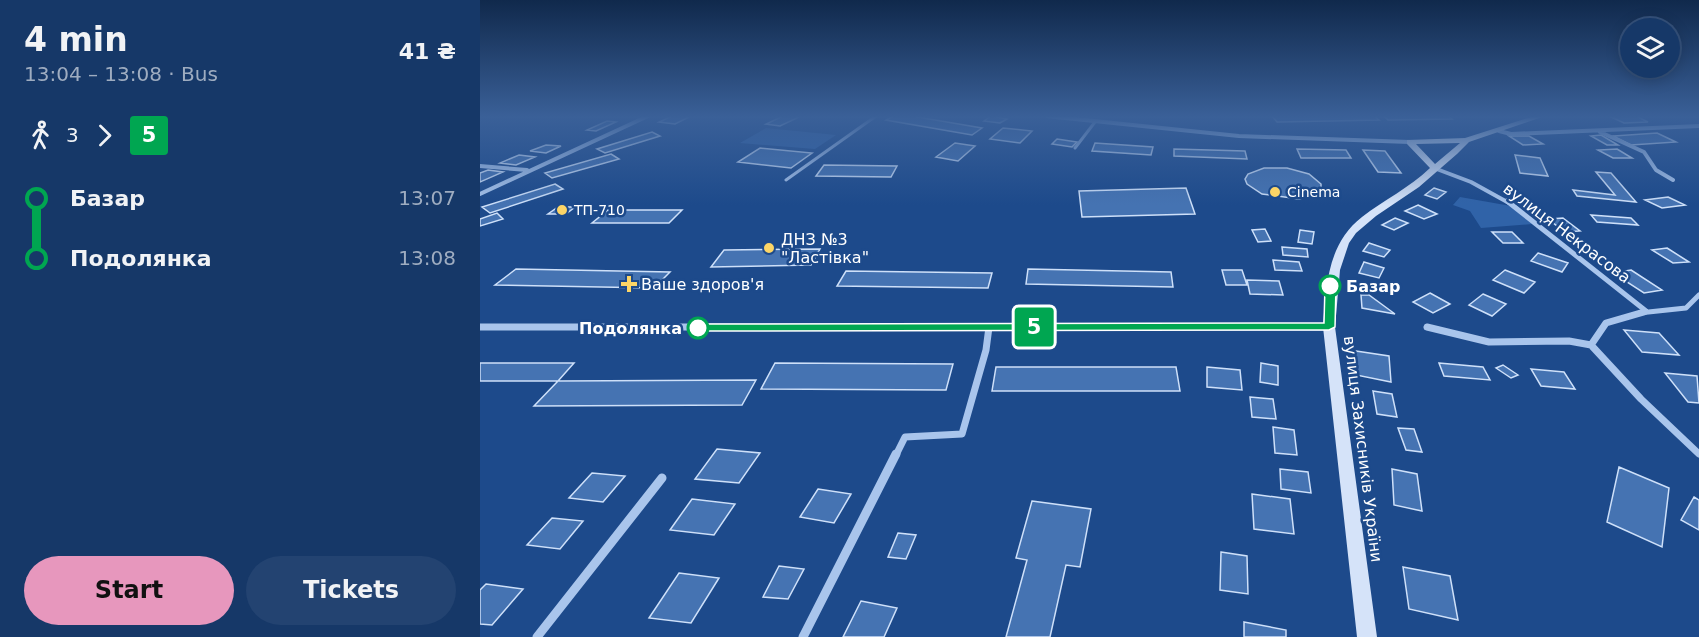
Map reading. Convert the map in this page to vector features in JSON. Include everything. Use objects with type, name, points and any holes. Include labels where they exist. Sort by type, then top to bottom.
[{"type":"main road","points":[[1414,146],[1434,168]]},
{"type":"main road","name":"вулиця Захисників України","points":[[1367,637],[1329,327],[1330,286],[1343,246],[1360,222],[1419,185],[1434,168],[1463,146]]},
{"type":"street","points":[[480,194],[584,146]]},
{"type":"street","points":[[1630,146],[1644,152],[1656,170],[1673,180]]},
{"type":"street","points":[[480,166],[530,171]]},
{"type":"street","name":"вулиця Некрасова","points":[[1434,168],[1472,182],[1507,201],[1646,311]]},
{"type":"street","points":[[1592,345],[1606,323],[1646,311],[1686,308],[1699,295]]},
{"type":"street","points":[[480,327],[1329,327]]},
{"type":"street","points":[[803,637],[905,437],[962,434],[986,350],[989,327]]},
{"type":"street","points":[[1427,327],[1489,342],[1569,341],[1592,345],[1641,399],[1699,454]]},
{"type":"street","points":[[537,637],[662,478]]},
{"type":"lane","points":[[786,180],[834,146]]},
{"type":"shaded area","points":[[774,146],[820,146],[815,149]]},
{"type":"shaded area","points":[[1460,197],[1511,206],[1532,224],[1481,228],[1470,211],[1453,205]]},
{"type":"building","points":[[544,146],[561,146],[546,153],[530,151]]},
{"type":"building","points":[[608,146],[629,146],[605,153],[597,149]]},
{"type":"building","points":[[951,146],[975,146],[958,161],[936,157]]},
{"type":"building","points":[[1094,146],[1153,147],[1151,155],[1092,151]]},
{"type":"building","points":[[760,148],[812,153],[791,168],[738,162]]},
{"type":"building","points":[[1174,149],[1245,151],[1247,159],[1174,156]]},
{"type":"building","points":[[1297,149],[1346,150],[1351,158],[1301,158]]},
{"type":"building","points":[[1617,149],[1632,158],[1613,158],[1598,150]]},
{"type":"building","points":[[1363,150],[1385,151],[1401,173],[1378,172]]},
{"type":"building","points":[[611,154],[619,159],[552,178],[545,173]]},
{"type":"building","points":[[519,155],[535,157],[516,165],[500,163]]},
{"type":"building","points":[[1515,155],[1540,158],[1548,176],[1520,173]]},
{"type":"building","points":[[824,165],[897,166],[891,177],[816,176]]},
{"type":"building","points":[[1264,168],[1287,168],[1309,174],[1321,184],[1321,189],[1317,194],[1299,199],[1262,194],[1247,184],[1245,179],[1248,174]]},
{"type":"building","points":[[488,170],[503,172],[480,182],[480,173]]},
{"type":"building","points":[[1596,172],[1611,173],[1636,202],[1577,196],[1573,190],[1615,195]]},
{"type":"building","points":[[555,184],[563,189],[490,213],[482,207]]},
{"type":"building","points":[[1186,188],[1195,214],[1082,217],[1079,191]]},
{"type":"building","points":[[1434,188],[1446,192],[1437,199],[1425,195]]},
{"type":"building","points":[[1668,197],[1685,205],[1662,208],[1645,200]]},
{"type":"building","points":[[1418,205],[1437,214],[1424,219],[1405,211]]},
{"type":"building","name":"ТП-710","points":[[558,207],[575,207],[566,214],[548,214]]},
{"type":"building","points":[[608,210],[682,210],[669,223],[592,223]]},
{"type":"building","points":[[497,213],[503,219],[480,226],[480,219]]},
{"type":"building","points":[[1591,215],[1631,218],[1638,225],[1597,222]]},
{"type":"building","points":[[1395,218],[1408,223],[1394,230],[1382,225]]},
{"type":"building","points":[[1563,218],[1580,231],[1565,232],[1548,219]]},
{"type":"building","points":[[1265,229],[1271,241],[1258,242],[1252,230]]},
{"type":"building","points":[[1300,230],[1314,232],[1312,244],[1298,242]]},
{"type":"building","points":[[1492,232],[1512,232],[1523,243],[1503,243]]},
{"type":"building","points":[[1369,243],[1390,250],[1384,257],[1363,251]]},
{"type":"building","points":[[1282,247],[1307,249],[1308,257],[1283,255]]},
{"type":"building","points":[[1667,248],[1689,262],[1673,263],[1652,250]]},
{"type":"building","points":[[820,249],[811,265],[711,267],[724,250]]},
{"type":"building","points":[[1538,253],[1568,263],[1562,272],[1531,261]]},
{"type":"building","points":[[1273,260],[1299,262],[1302,271],[1275,270]]},
{"type":"building","points":[[1364,262],[1384,268],[1379,278],[1359,273]]},
{"type":"building","points":[[516,269],[670,272],[654,288],[495,285]]},
{"type":"building","points":[[1028,269],[1171,272],[1173,287],[1026,284]]},
{"type":"building","points":[[1222,270],[1242,270],[1247,285],[1226,285]]},
{"type":"building","points":[[1505,270],[1535,282],[1524,293],[1493,280]]},
{"type":"building","points":[[1631,270],[1662,290],[1644,293],[1613,273]]},
{"type":"building","points":[[846,271],[992,273],[988,288],[837,286]]},
{"type":"building","points":[[1247,280],[1279,281],[1283,295],[1250,294]]},
{"type":"building","points":[[1430,293],[1450,304],[1433,313],[1413,302]]},
{"type":"building","points":[[1483,294],[1506,304],[1492,316],[1469,305]]},
{"type":"building","points":[[1361,295],[1369,295],[1395,314],[1362,308]]},
{"type":"building","points":[[1624,330],[1659,333],[1679,355],[1642,352]]},
{"type":"building","points":[[1356,351],[1389,356],[1391,382],[1356,375]]},
{"type":"building","points":[[480,363],[574,363],[558,381],[480,381]]},
{"type":"building","points":[[775,363],[953,364],[946,390],[761,389]]},
{"type":"building","points":[[1261,363],[1278,366],[1278,385],[1260,382]]},
{"type":"building","points":[[1439,363],[1483,367],[1490,380],[1444,376]]},
{"type":"building","points":[[1503,365],[1518,375],[1511,378],[1496,368]]},
{"type":"building","points":[[996,367],[1176,367],[1180,391],[992,391]]},
{"type":"building","points":[[1207,367],[1240,370],[1242,390],[1207,387]]},
{"type":"building","points":[[1531,369],[1564,372],[1575,389],[1541,386]]},
{"type":"building","points":[[1665,373],[1697,376],[1699,403],[1688,402]]},
{"type":"building","points":[[756,380],[742,405],[534,406],[558,381]]},
{"type":"building","points":[[1373,391],[1392,394],[1397,417],[1377,414]]},
{"type":"building","points":[[1250,397],[1273,399],[1276,419],[1252,417]]},
{"type":"building","points":[[1273,427],[1294,430],[1297,455],[1275,453]]},
{"type":"building","points":[[1398,428],[1414,429],[1422,452],[1406,450]]},
{"type":"building","points":[[717,449],[760,453],[739,483],[695,479]]},
{"type":"building","points":[[1619,467],[1669,488],[1662,547],[1607,522]]},
{"type":"building","points":[[1280,469],[1308,472],[1311,493],[1281,489]]},
{"type":"building","points":[[1392,469],[1417,474],[1422,511],[1394,505]]},
{"type":"building","points":[[592,473],[625,476],[603,502],[569,498]]},
{"type":"building","points":[[818,489],[851,494],[834,523],[800,517]]},
{"type":"building","points":[[1252,494],[1290,499],[1294,534],[1254,529]]},
{"type":"building","points":[[1694,497],[1699,500],[1699,530],[1681,520]]},
{"type":"building","points":[[692,499],[735,504],[714,535],[670,530]]},
{"type":"building","points":[[1032,501],[1091,509],[1080,567],[1066,565],[1050,637],[1006,637],[1027,560],[1016,558]]},
{"type":"building","points":[[552,518],[583,521],[560,549],[527,545]]},
{"type":"building","points":[[898,533],[916,535],[906,559],[888,557]]},
{"type":"building","points":[[1221,552],[1247,556],[1248,594],[1220,590]]},
{"type":"building","points":[[779,566],[804,569],[788,599],[763,597]]},
{"type":"building","points":[[1403,567],[1450,576],[1458,620],[1409,609]]},
{"type":"building","points":[[679,573],[719,578],[691,623],[649,618]]},
{"type":"building","points":[[486,584],[523,589],[492,625],[480,624],[480,590]]},
{"type":"building","points":[[861,601],[897,608],[884,637],[843,637]]},
{"type":"building","points":[[1244,622],[1286,630],[1286,637],[1244,637]]},
{"type":"bus line","name":"5","points":[[698,328],[1329,327],[1330,286]]},
{"type":"place","name":"Cinema","points":[[1275,192]]},
{"type":"place","name":"ТП-710","points":[[562,210]]},
{"type":"place","name":"ДНЗ №3 \"Ластівка\"","points":[[769,248]]},
{"type":"place","name":"Ваше здоров'я","points":[[629,284]]},
{"type":"place","name":"Базар","points":[[1330,286]]},
{"type":"place","name":"Подолянка","points":[[698,328]]}]
